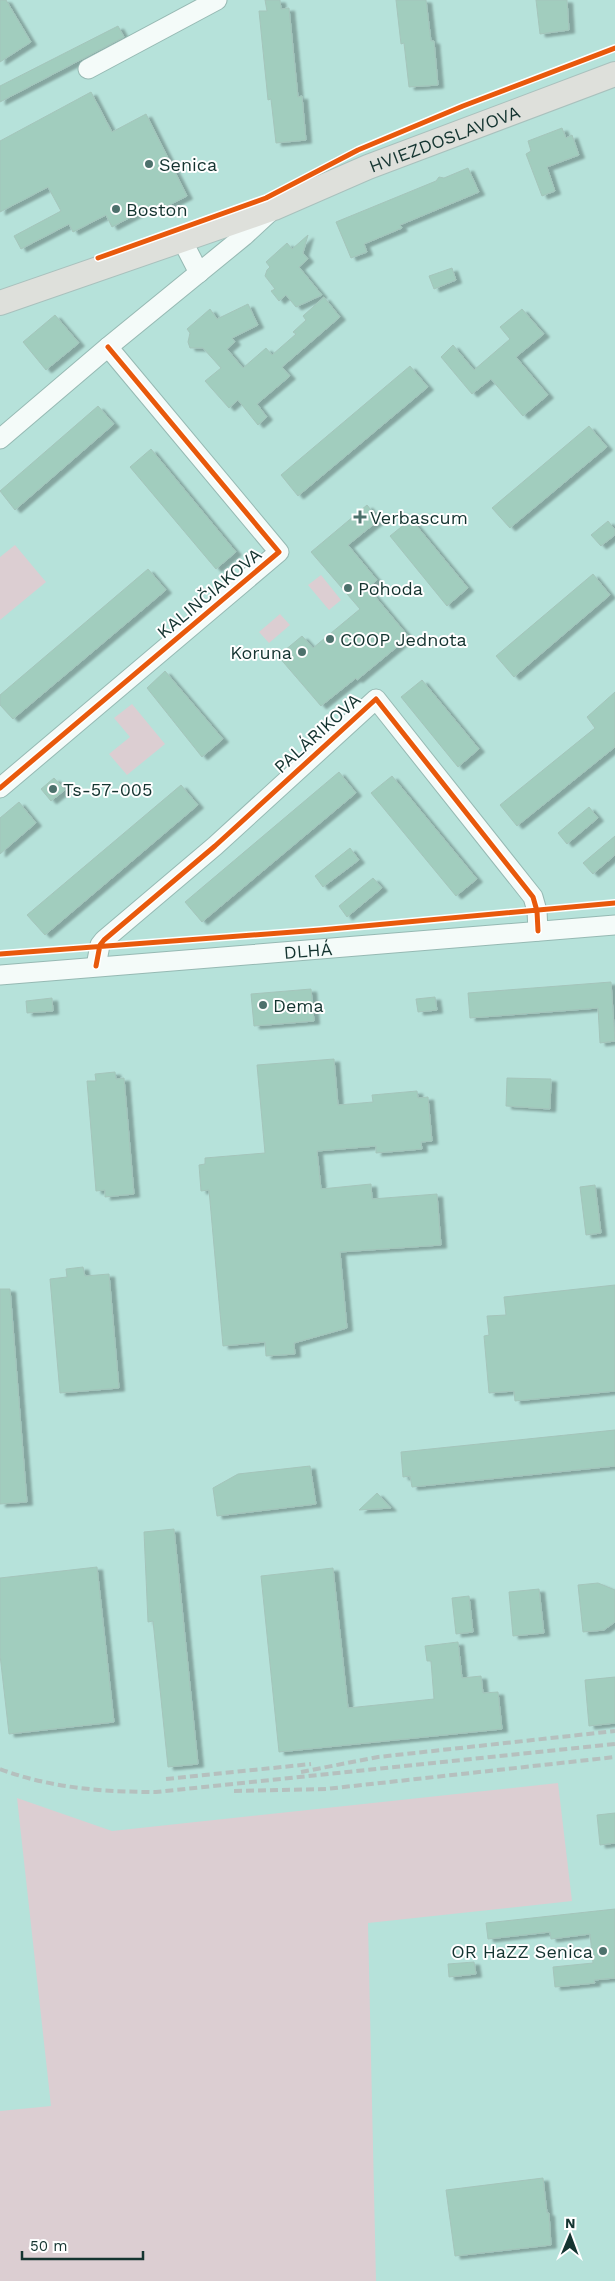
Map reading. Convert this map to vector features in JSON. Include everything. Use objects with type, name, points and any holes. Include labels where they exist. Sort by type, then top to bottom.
[{"type":"main road","name":"HVIEZDOSLAVOVA","points":[[0,303],[274,208],[368,168],[615,74]]},
{"type":"street","points":[[88,69],[217,0]]},
{"type":"street","name":"HVIEZDOSLAVOVA","points":[[0,440],[108,347],[244,236],[274,208]]},
{"type":"street","points":[[182,240],[199,273]]},
{"type":"street","name":"KALINČIAKOVA","points":[[0,788],[279,552],[108,347]]},
{"type":"street","name":"PALÁRIKOVA","points":[[96,966],[100,945],[104,940],[215,846],[376,698],[533,897],[537,911],[538,931]]},
{"type":"street","name":"DLHÁ","points":[[0,975],[615,925]]},
{"type":"shaded area","points":[[15,545],[46,582],[0,620],[0,557]]},
{"type":"shaded area","points":[[321,575],[341,600],[329,610],[308,585]]},
{"type":"shaded area","points":[[280,614],[290,625],[269,643],[259,632]]},
{"type":"shaded area","points":[[132,704],[165,744],[127,775],[109,754],[130,737],[114,718]]},
{"type":"shaded area","points":[[558,1783],[572,1901],[368,1923],[376,2281],[0,2281],[0,2111],[51,2106],[17,1798],[112,1831]]},
{"type":"building","points":[[0,0],[6,0],[31,42],[0,62]]},
{"type":"building","points":[[265,0],[280,0],[281,9],[289,8],[298,97],[302,96],[306,140],[276,143],[271,99],[268,100],[259,11],[267,11]]},
{"type":"building","points":[[396,0],[426,0],[431,41],[434,41],[438,85],[409,87],[404,43],[401,44]]},
{"type":"building","points":[[536,0],[567,0],[569,30],[540,34]]},
{"type":"building","points":[[118,26],[124,37],[0,102],[0,86]]},
{"type":"building","points":[[91,92],[112,132],[146,114],[187,196],[156,212],[146,209],[112,227],[106,215],[73,232],[69,224],[21,249],[14,236],[61,211],[48,187],[0,212],[0,141]]},
{"type":"building","points":[[562,128],[566,138],[572,135],[579,155],[547,167],[555,191],[542,196],[526,154],[531,151],[528,141]]},
{"type":"building","points":[[468,168],[479,192],[400,225],[402,228],[364,244],[367,252],[351,258],[336,222],[436,181],[439,177],[444,178]]},
{"type":"building","points":[[308,235],[303,253],[308,259],[299,267],[322,295],[296,307],[286,295],[279,301],[271,291],[275,289],[265,276],[270,267],[266,262],[287,243],[292,249]]},
{"type":"building","points":[[452,268],[456,280],[434,289],[429,276]]},
{"type":"building","points":[[324,297],[340,317],[282,367],[290,376],[257,404],[267,417],[258,425],[238,400],[229,408],[205,381],[221,368],[203,348],[190,348],[188,342],[190,333],[187,329],[210,309],[217,319],[248,304],[258,325],[232,338],[235,342],[227,349],[243,368],[266,348],[272,355],[296,334],[293,332],[306,320],[303,316]]},
{"type":"building","points":[[522,309],[544,334],[516,357],[548,395],[523,416],[491,379],[472,394],[441,357],[453,345],[474,370],[510,339],[500,327]]},
{"type":"building","points":[[55,315],[79,343],[46,370],[23,342]]},
{"type":"building","points":[[410,366],[428,387],[298,496],[281,475]]},
{"type":"building","points":[[98,406],[114,424],[15,510],[0,491]]},
{"type":"building","points":[[589,426],[607,447],[510,528],[492,508]]},
{"type":"building","points":[[151,449],[236,552],[216,569],[130,467]]},
{"type":"building","points":[[367,505],[379,520],[348,545],[377,580],[368,588],[409,637],[357,680],[356,678],[321,706],[278,656],[302,636],[313,648],[360,609],[311,552]]},
{"type":"building","points":[[411,519],[468,588],[447,606],[390,536]]},
{"type":"building","points":[[608,521],[615,530],[615,535],[601,546],[591,535]]},
{"type":"building","points":[[148,569],[166,590],[13,719],[0,705],[0,695]]},
{"type":"building","points":[[593,574],[610,595],[514,677],[496,656]]},
{"type":"building","points":[[165,671],[223,739],[202,757],[147,688]]},
{"type":"building","points":[[422,680],[479,749],[458,767],[401,697]]},
{"type":"building","points":[[615,692],[615,747],[517,826],[500,805],[595,728],[587,717]]},
{"type":"building","points":[[339,772],[356,793],[202,922],[185,902]]},
{"type":"building","points":[[392,776],[477,879],[456,896],[371,793]]},
{"type":"building","name":"Ts-57-005","points":[[54,778],[65,790],[51,801],[41,789]]},
{"type":"building","points":[[181,785],[198,805],[45,935],[27,915]]},
{"type":"building","points":[[19,802],[36,823],[0,854],[0,818]]},
{"type":"building","points":[[589,807],[598,818],[567,844],[558,833]]},
{"type":"building","points":[[615,836],[615,855],[593,874],[583,863]]},
{"type":"building","points":[[350,848],[359,860],[323,887],[315,876]]},
{"type":"building","points":[[373,878],[382,888],[347,917],[339,906]]},
{"type":"building","points":[[611,982],[615,1041],[600,1043],[598,1008],[470,1018],[468,993]]},
{"type":"building","points":[[311,989],[314,1021],[254,1026],[251,994]]},
{"type":"building","points":[[435,997],[437,1010],[418,1012],[416,999]]},
{"type":"building","points":[[52,998],[53,1011],[27,1013],[26,1001]]},
{"type":"building","points":[[334,1059],[338,1105],[373,1102],[372,1095],[417,1091],[418,1098],[428,1097],[432,1141],[421,1142],[422,1149],[376,1153],[376,1146],[317,1151],[321,1189],[371,1184],[372,1199],[437,1194],[441,1245],[340,1252],[347,1328],[294,1343],[295,1354],[266,1356],[265,1342],[223,1346],[209,1190],[201,1191],[199,1165],[205,1164],[205,1158],[265,1153],[257,1065]]},
{"type":"building","points":[[115,1072],[116,1079],[124,1078],[134,1194],[105,1197],[105,1190],[96,1191],[87,1081],[96,1081],[95,1074]]},
{"type":"building","points":[[507,1078],[551,1079],[550,1109],[506,1106]]},
{"type":"building","points":[[595,1185],[601,1233],[586,1235],[580,1187]]},
{"type":"building","points":[[83,1267],[85,1276],[109,1274],[119,1388],[60,1393],[50,1279],[67,1277],[66,1269]]},
{"type":"building","points":[[615,1285],[615,1391],[515,1401],[514,1391],[489,1393],[484,1336],[489,1335],[487,1316],[506,1315],[504,1297]]},
{"type":"building","points":[[0,1289],[10,1289],[27,1502],[0,1504]]},
{"type":"building","points":[[615,1430],[615,1466],[412,1487],[410,1476],[403,1477],[401,1452]]},
{"type":"building","points":[[310,1466],[316,1504],[217,1516],[213,1488],[238,1474]]},
{"type":"building","points":[[377,1493],[391,1508],[359,1510]]},
{"type":"building","points":[[174,1529],[198,1764],[168,1767],[153,1621],[148,1622],[144,1532]]},
{"type":"building","points":[[97,1567],[114,1722],[9,1734],[0,1655],[0,1578]]},
{"type":"building","points":[[333,1568],[348,1708],[434,1699],[431,1661],[427,1661],[425,1646],[458,1642],[462,1678],[481,1676],[483,1693],[498,1692],[502,1729],[279,1752],[261,1576]]},
{"type":"building","points":[[598,1583],[615,1590],[615,1622],[604,1630],[583,1632],[578,1585]]},
{"type":"building","points":[[539,1589],[544,1633],[513,1636],[509,1592]]},
{"type":"building","points":[[469,1596],[473,1632],[456,1634],[452,1598]]},
{"type":"building","points":[[615,1677],[615,1723],[589,1726],[585,1680]]},
{"type":"building","points":[[615,1813],[615,1843],[600,1845],[597,1815]]},
{"type":"building","name":"OR HaZZ Senica","points":[[615,1909],[615,1978],[594,1980],[595,1983],[555,1987],[553,1967],[593,1963],[590,1934],[551,1939],[550,1932],[488,1939],[486,1923]]},
{"type":"building","points":[[474,1962],[476,1974],[449,1977],[448,1964]]},
{"type":"building","points":[[543,2178],[547,2213],[549,2213],[551,2245],[455,2256],[446,2190]]},
{"type":"railway","points":[[301,1772],[378,1757],[615,1731]]},
{"type":"railway","points":[[0,1769],[38,1781],[77,1788],[156,1792],[615,1744]]},
{"type":"railway","points":[[234,1791],[326,1789],[615,1757]]},
{"type":"railway","points":[[166,1779],[311,1764]]},
{"type":"cycle path","points":[[98,258],[266,198],[358,150],[463,106],[615,48]]},
{"type":"cycle path","points":[[0,788],[279,552],[108,347]]},
{"type":"cycle path","points":[[96,966],[100,945],[104,940],[215,846],[376,699],[533,897],[537,911],[538,931]]},
{"type":"cycle path","points":[[0,954],[320,930],[615,903]]},
{"type":"place","name":"Senica","points":[[149,164]]},
{"type":"place","name":"Boston","points":[[116,209]]},
{"type":"place","name":"Verbascum","points":[[360,517]]},
{"type":"place","name":"Pohoda","points":[[348,588]]},
{"type":"place","name":"COOP Jednota","points":[[330,639]]},
{"type":"place","name":"Koruna","points":[[302,652]]},
{"type":"place","name":"Ts-57-005","points":[[53,789]]},
{"type":"place","name":"Dema","points":[[263,1005]]},
{"type":"place","name":"OR HaZZ Senica","points":[[603,1951]]}]
